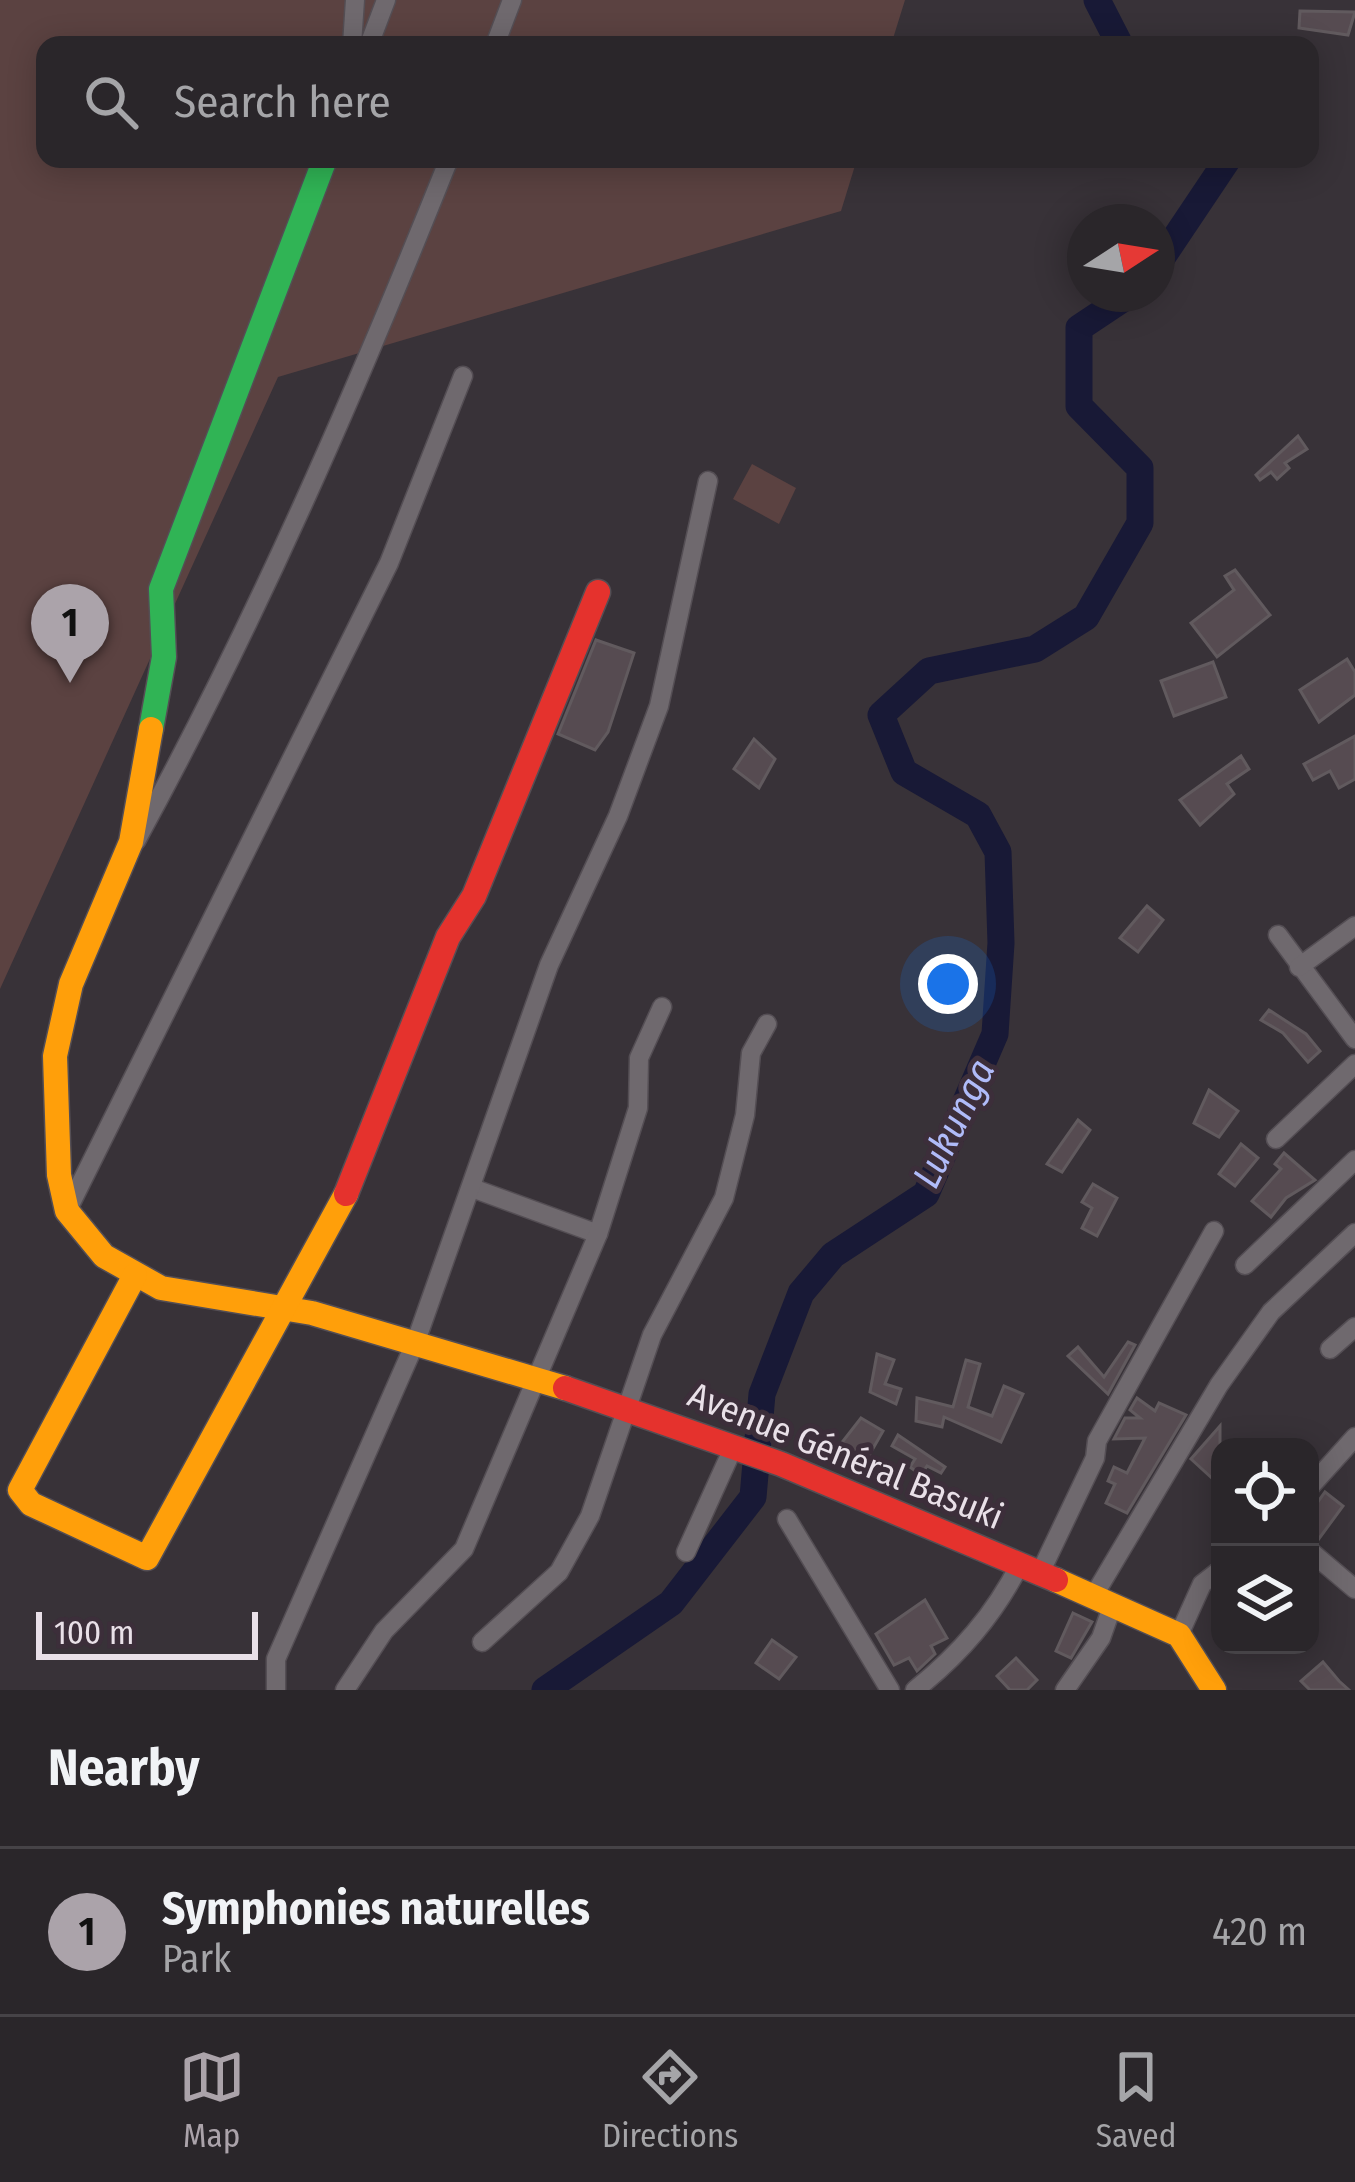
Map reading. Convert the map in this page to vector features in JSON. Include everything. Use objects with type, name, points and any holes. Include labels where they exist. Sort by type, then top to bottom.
[{"type":"street","points":[[353,36],[355,0]]},
{"type":"street","points":[[372,36],[386,0]]},
{"type":"street","points":[[498,36],[512,0]]},
{"type":"street","points":[[119,872],[149,758],[164,657],[161,589],[323,168]]},
{"type":"street","points":[[67,1211],[54,1125],[55,1056],[71,984],[119,872],[231,666],[346,417],[445,168]]},
{"type":"street","points":[[67,1211],[389,563],[463,376]]},
{"type":"street","points":[[276,1690],[276,1658],[416,1341],[550,965],[618,816],[659,706],[708,481]]},
{"type":"street","points":[[135,1275],[20,1490],[31,1504],[140,1558],[153,1555],[356,1177],[448,937],[474,896],[598,592]]},
{"type":"street","points":[[1299,967],[1355,926]]},
{"type":"street","points":[[1278,935],[1355,1039]]},
{"type":"street","points":[[345,1690],[384,1630],[464,1549],[598,1234],[638,1108],[639,1058],[662,1007]]},
{"type":"street","points":[[482,1642],[523,1610],[576,1545],[652,1335],[724,1198],[746,1115],[751,1054],[767,1024]]},
{"type":"street","points":[[1276,1138],[1355,1064]]},
{"type":"street","points":[[1245,1265],[1355,1160]]},
{"type":"street","points":[[472,1188],[598,1234]]},
{"type":"street","name":"Avenue Général Basuki","points":[[67,1211],[94,1246],[135,1275],[194,1298],[416,1341],[626,1408],[781,1464],[1031,1567],[1179,1636]]},
{"type":"street","points":[[915,1690],[949,1664],[1031,1567],[1095,1459],[1097,1442],[1214,1231]]},
{"type":"street","points":[[1065,1690],[1101,1638],[1103,1600],[1154,1488],[1271,1312],[1355,1233]]},
{"type":"street","points":[[1330,1349],[1355,1328]]},
{"type":"street","points":[[1319,1477],[1355,1438]]},
{"type":"street","points":[[686,1552],[734,1446]]},
{"type":"street","points":[[787,1520],[890,1690]]},
{"type":"street","points":[[1319,1558],[1355,1589]]},
{"type":"street","points":[[1211,1577],[1202,1584],[1179,1636],[1214,1690]]},
{"type":"shaded area","points":[[0,0],[905,0],[894,36],[36,36],[36,168],[854,168],[841,211],[278,377],[0,989]]},
{"type":"shaded area","points":[[752,464],[796,488],[779,524],[733,499]]},
{"type":"building","points":[[1300,11],[1355,12],[1348,35],[1299,28]]},
{"type":"building","points":[[1298,436],[1307,449],[1285,463],[1289,468],[1277,479],[1271,472],[1260,480],[1256,475]]},
{"type":"building","points":[[1235,570],[1270,615],[1217,657],[1191,623],[1234,590],[1225,576]]},
{"type":"building","points":[[596,640],[634,653],[608,732],[595,750],[558,734]]},
{"type":"building","points":[[1347,659],[1355,672],[1355,695],[1319,722],[1300,690]]},
{"type":"building","points":[[1213,662],[1226,697],[1174,716],[1161,681]]},
{"type":"building","points":[[1355,736],[1355,779],[1339,788],[1330,771],[1313,780],[1304,764]]},
{"type":"building","points":[[754,739],[775,759],[759,788],[734,769]]},
{"type":"building","points":[[1241,756],[1249,769],[1227,784],[1234,794],[1200,825],[1180,800]]},
{"type":"building","points":[[1147,906],[1163,920],[1138,952],[1120,938]]},
{"type":"building","points":[[1269,1010],[1306,1034],[1320,1051],[1308,1062],[1283,1033],[1261,1020]]},
{"type":"building","points":[[1209,1090],[1238,1111],[1219,1137],[1194,1123]]},
{"type":"building","points":[[1078,1120],[1090,1130],[1062,1172],[1047,1164]]},
{"type":"building","points":[[1241,1144],[1258,1158],[1235,1186],[1219,1174]]},
{"type":"building","points":[[1284,1153],[1315,1180],[1286,1198],[1271,1217],[1252,1201],[1281,1169],[1275,1164]]},
{"type":"building","points":[[1093,1184],[1117,1198],[1097,1236],[1082,1228],[1092,1208],[1082,1202]]},
{"type":"building","points":[[1128,1342],[1135,1345],[1108,1394],[1068,1356],[1078,1347],[1104,1377]]},
{"type":"building","points":[[877,1354],[894,1360],[885,1384],[901,1389],[896,1404],[870,1392]]},
{"type":"building","points":[[966,1360],[980,1364],[968,1407],[992,1416],[1004,1386],[1023,1394],[1001,1442],[944,1417],[942,1427],[916,1421],[917,1398],[953,1407]]},
{"type":"building","points":[[1137,1398],[1155,1411],[1159,1403],[1186,1415],[1127,1513],[1106,1503],[1115,1484],[1108,1481],[1114,1467],[1127,1473],[1145,1438],[1114,1439],[1125,1418],[1140,1418],[1130,1410]]},
{"type":"building","points":[[861,1418],[883,1431],[863,1466],[836,1450]]},
{"type":"building","points":[[1220,1426],[1220,1438],[1211,1438],[1211,1477],[1191,1459]]},
{"type":"building","points":[[898,1435],[945,1467],[941,1473],[927,1466],[921,1475],[910,1467],[915,1459],[892,1446]]},
{"type":"building","points":[[1325,1492],[1343,1506],[1319,1539],[1319,1500]]},
{"type":"building","points":[[925,1600],[947,1638],[931,1646],[935,1654],[917,1671],[909,1658],[894,1665],[876,1634]]},
{"type":"building","points":[[1073,1613],[1092,1622],[1071,1658],[1056,1651]]},
{"type":"building","points":[[772,1640],[796,1657],[779,1679],[756,1663]]},
{"type":"building","points":[[1016,1658],[1037,1680],[1027,1690],[1010,1690],[997,1676]]},
{"type":"building","points":[[1323,1662],[1349,1690],[1310,1690],[1301,1681]]},
{"type":"waterway","name":"Lukunga","points":[[1097,0],[1115,36]]},
{"type":"waterway","name":"Lukunga","points":[[1175,238],[1222,168]]},
{"type":"waterway","name":"Lukunga","points":[[545,1690],[671,1603],[753,1497],[762,1394],[801,1293],[833,1255],[926,1194],[995,1034],[1001,943],[998,852],[978,815],[904,772],[881,715],[929,671],[1035,649],[1086,617],[1140,523],[1140,468],[1079,406],[1079,328],[1103,312]]},
{"type":"traffic: fast","points":[[151,729],[164,657],[161,589],[322,168]]},
{"type":"traffic: slow","points":[[151,729],[131,842],[71,984],[55,1056],[59,1175],[67,1211],[104,1256],[161,1288],[312,1313],[565,1388]]},
{"type":"traffic: slow","points":[[135,1275],[20,1490],[31,1504],[147,1558],[346,1194]]},
{"type":"traffic: slow","points":[[1056,1580],[1179,1635],[1214,1690]]},
{"type":"traffic: jam","points":[[346,1194],[448,937],[474,896],[598,592]]},
{"type":"traffic: jam","points":[[565,1388],[781,1464],[1056,1580]]},
{"type":"place","name":"Symphonies naturelles","points":[[70,683]]}]
